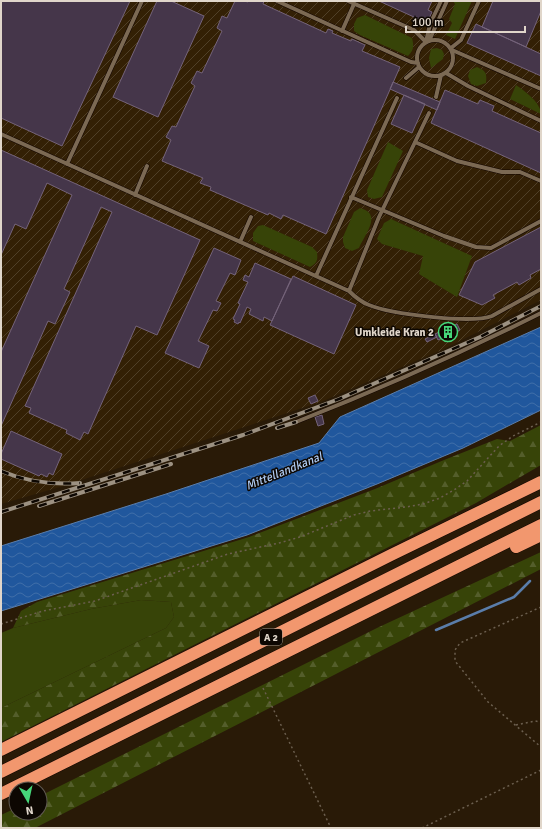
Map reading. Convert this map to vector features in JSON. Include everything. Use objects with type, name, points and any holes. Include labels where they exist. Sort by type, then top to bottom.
[{"type":"highway","points":[[391,555],[541,474]]},
{"type":"highway","points":[[1,750],[391,555],[541,482]]},
{"type":"highway","name":"A 2","points":[[1,772],[541,502]]},
{"type":"highway","name":"A 2","points":[[1,794],[541,525]]},
{"type":"highway","points":[[416,587],[490,559],[541,535]]},
{"type":"lane","points":[[66,164],[142,1]]},
{"type":"lane","points":[[277,1],[419,65],[429,75],[443,74],[541,121]]},
{"type":"lane","points":[[348,1],[414,30],[428,41]]},
{"type":"lane","points":[[428,41],[430,24],[441,1]]},
{"type":"lane","points":[[428,41],[446,1]]},
{"type":"lane","points":[[452,49],[460,40],[479,1]]},
{"type":"lane","points":[[342,31],[354,4]]},
{"type":"lane","points":[[406,78],[419,65],[418,53],[422,45],[428,41],[437,39],[452,49],[541,89]]},
{"type":"lane","points":[[436,97],[443,74],[452,65],[454,58],[452,49]]},
{"type":"lane","points":[[316,276],[397,98]]},
{"type":"lane","points":[[349,291],[382,211],[429,113]]},
{"type":"lane","points":[[1,134],[349,291],[367,305],[377,308],[428,316],[476,320],[485,319],[541,289]]},
{"type":"lane","points":[[415,142],[457,161],[502,172],[520,172],[541,181]]},
{"type":"lane","points":[[135,195],[147,166]]},
{"type":"lane","points":[[351,197],[444,236],[476,247],[491,248],[541,221]]},
{"type":"lane","points":[[240,242],[251,217]]},
{"type":"lane","points":[[296,422],[339,405],[483,342],[541,313]]},
{"type":"path","points":[[1,624],[43,611],[95,601],[228,554],[300,537],[354,515],[370,511],[406,508],[440,498],[467,481],[504,443],[513,436],[541,422]]},
{"type":"path","points":[[541,607],[460,643],[455,650],[455,661],[488,702],[541,747]]},
{"type":"path","points":[[263,688],[331,828]]},
{"type":"path","points":[[516,725],[535,721],[541,722]]},
{"type":"path","points":[[422,828],[541,770]]},
{"type":"shaded area","points":[[1,1],[541,1],[541,300],[444,349],[321,402],[60,487],[1,504]]},
{"type":"green space","points":[[453,1],[472,1],[455,39],[446,35],[452,23],[449,19],[455,4]]},
{"type":"green space","points":[[365,15],[412,38],[413,48],[410,54],[408,56],[354,31],[354,24],[357,18]]},
{"type":"green space","points":[[437,48],[442,50],[444,54],[443,59],[431,68],[429,58],[431,49]]},
{"type":"green space","points":[[477,67],[484,71],[486,83],[477,86],[471,84],[468,76],[470,70]]},
{"type":"green space","points":[[516,85],[528,94],[535,102],[541,114],[510,99]]},
{"type":"green space","points":[[388,142],[403,151],[382,197],[374,199],[368,197],[367,190]]},
{"type":"green space","points":[[360,208],[367,211],[371,220],[368,231],[359,248],[352,251],[345,248],[343,237],[354,212]]},
{"type":"green space","points":[[391,219],[472,256],[457,297],[419,274],[423,256],[382,244],[377,239],[384,223]]},
{"type":"green space","points":[[263,225],[312,247],[317,252],[316,263],[310,267],[253,241],[253,233],[258,226]]},
{"type":"green space","points":[[541,425],[541,465],[476,503],[1,742],[1,708],[166,628],[174,617],[171,602],[141,600],[91,609],[13,628],[21,611],[37,602],[249,537],[375,489],[497,439],[510,441]]},
{"type":"green space","points":[[541,552],[541,569],[35,828],[1,828],[1,815],[8,812],[8,821],[48,821],[48,792],[379,627]]},
{"type":"green space","points":[[141,600],[171,602],[174,617],[166,628],[1,708],[1,633],[13,628],[91,609]]},
{"type":"water","name":"Mittellandkanal","points":[[541,327],[541,410],[463,448],[377,484],[247,535],[1,611],[1,546],[166,494],[319,443],[340,417]]},
{"type":"building","points":[[1,1],[130,1],[62,146],[1,118]]},
{"type":"building","points":[[157,1],[171,1],[204,16],[158,117],[113,97]]},
{"type":"building","points":[[235,1],[264,1],[263,4],[326,33],[328,29],[333,31],[332,33],[365,45],[362,51],[400,67],[326,234],[283,215],[281,219],[269,213],[268,215],[210,190],[211,187],[200,183],[203,178],[162,161],[171,140],[166,137],[172,126],[176,127],[195,86],[191,83],[197,71],[202,73],[222,31],[217,28],[222,16],[227,18]]},
{"type":"building","points":[[379,1],[432,1],[428,10],[432,12],[427,23]]},
{"type":"building","points":[[493,1],[541,1],[541,11],[526,47],[482,27]]},
{"type":"building","points":[[476,24],[541,54],[541,76],[467,43]]},
{"type":"building","points":[[393,82],[440,102],[437,110],[390,89]]},
{"type":"building","points":[[445,90],[478,104],[480,100],[494,106],[492,111],[541,133],[541,173],[431,123]]},
{"type":"building","points":[[404,95],[425,104],[412,133],[391,124]]},
{"type":"building","points":[[1,150],[200,240],[157,335],[136,326],[88,434],[84,432],[80,440],[66,433],[67,430],[29,413],[31,408],[25,406],[112,212],[101,207],[64,289],[70,292],[55,324],[48,321],[1,426],[1,352],[72,195],[47,183],[26,229],[15,224],[1,255]]},
{"type":"building","points":[[541,227],[541,269],[530,275],[531,278],[519,285],[517,282],[493,295],[495,298],[482,305],[459,295],[475,262]]},
{"type":"building","points":[[214,248],[241,260],[235,275],[230,273],[216,301],[221,303],[217,311],[213,310],[198,341],[209,346],[199,368],[165,353]]},
{"type":"building","points":[[255,263],[291,279],[272,321],[264,317],[263,321],[249,314],[251,309],[247,307],[240,323],[239,322],[238,324],[234,322],[235,320],[233,319],[240,304],[238,303],[248,282],[243,280],[245,275],[249,277]]},
{"type":"building","points":[[293,276],[356,305],[334,354],[270,325]]},
{"type":"building","name":"Umkleide Kran 2","points":[[457,324],[460,330],[438,340],[435,334]]},
{"type":"building","points":[[435,334],[437,337],[427,342],[425,339]]},
{"type":"building","points":[[315,395],[318,401],[311,404],[308,398]]},
{"type":"building","points":[[322,415],[324,424],[318,426],[315,417]]},
{"type":"building","points":[[11,431],[62,454],[53,475],[49,473],[47,477],[41,474],[39,476],[1,459],[1,454]]},
{"type":"waterway","points":[[436,630],[514,597],[530,581]]},
{"type":"railway","points":[[1,512],[243,435],[339,399],[480,337],[541,306]]},
{"type":"railway","points":[[277,428],[296,422]]},
{"type":"railway","points":[[39,506],[171,464]]},
{"type":"railway","points":[[1,471],[20,478],[40,482],[60,484],[80,483]]},
{"type":"place","name":"Umkleide Kran 2","points":[[448,332]]}]
